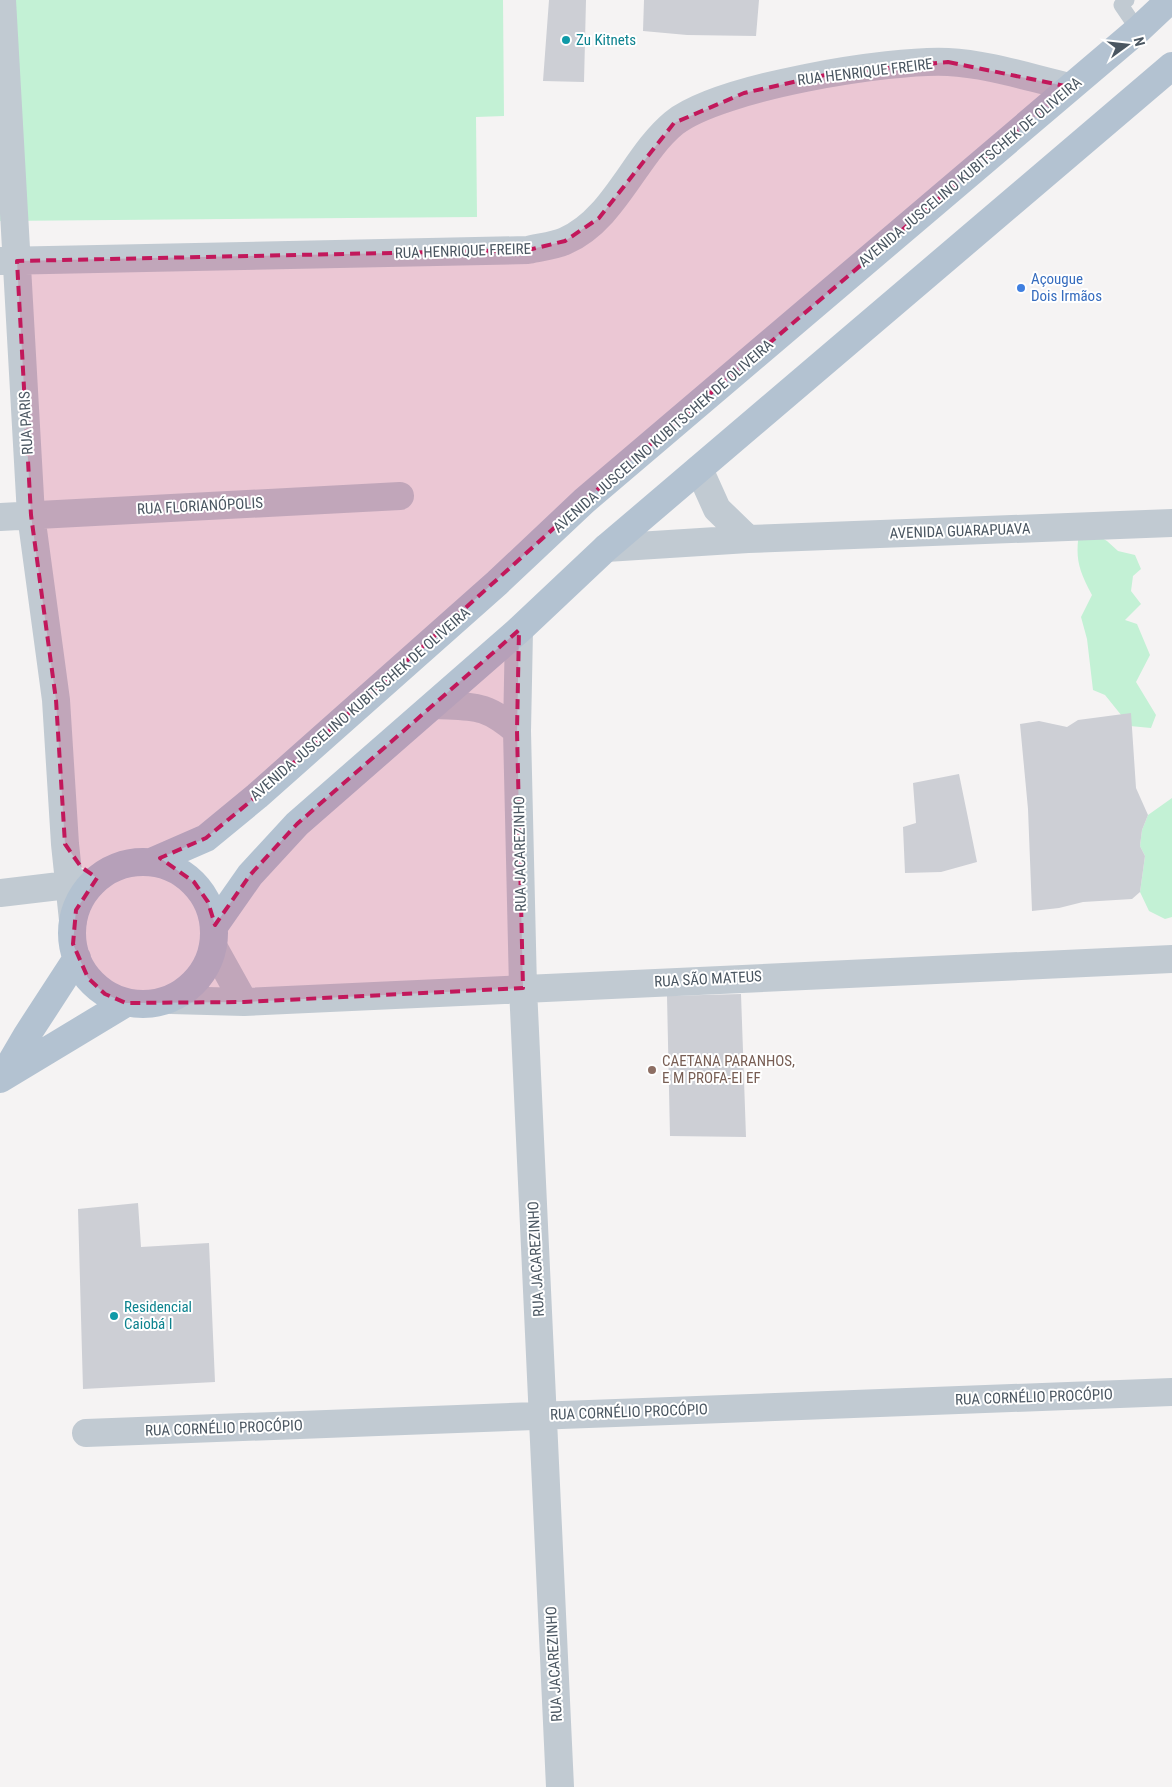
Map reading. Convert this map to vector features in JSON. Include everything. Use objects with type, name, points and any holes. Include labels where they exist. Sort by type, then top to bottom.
[{"type":"main road","name":"AVENIDA JUSCELINO KUBITSCHEK DE OLIVEIRA","points":[[151,862],[206,838],[257,796],[497,583],[584,501],[1138,30],[1170,0]]},
{"type":"main road","points":[[74,936],[88,978],[105,994],[126,1003],[149,1005],[171,1000],[191,988],[205,970],[214,937],[250,875],[297,824],[436,705],[606,548],[1172,66]]},
{"type":"main road","points":[[2,1078],[27,1035],[74,936],[81,900],[87,882],[114,868],[132,862],[151,862],[175,868],[194,882],[208,902],[214,937]]},
{"type":"main road","points":[[2,1078],[126,1003]]},
{"type":"street","name":"RUA PARIS","points":[[2,0],[8,261],[30,515],[56,700],[65,844],[81,867],[87,882]]},
{"type":"street","name":"RUA HENRIQUE FREIRE","points":[[8,261],[528,250],[565,241],[599,218],[659,139],[674,123],[691,113],[744,93],[834,73],[948,62],[993,69],[1070,87]]},
{"type":"street","points":[[699,469],[717,509],[748,539]]},
{"type":"street","name":"RUA FLORIANÓPOLIS","points":[[0,517],[400,496]]},
{"type":"street","name":"AVENIDA GUARAPUAVA","points":[[606,548],[748,539],[1172,523]]},
{"type":"street","name":"RUA JACAREZINHO","points":[[519,630],[517,731],[523,988],[560,1787]]},
{"type":"street","points":[[436,705],[477,707],[496,714],[517,731]]},
{"type":"street","points":[[11,893],[87,882]]},
{"type":"street","points":[[11,893],[46,904],[58,913],[74,936]]},
{"type":"street","points":[[214,937],[244,1002]]},
{"type":"street","name":"RUA SÃO MATEUS","points":[[171,1000],[244,1002],[1172,959]]},
{"type":"street","name":"RUA CORNÉLIO PROCÓPIO","points":[[86,1433],[1172,1392]]},
{"type":"lane","points":[[1127,0],[1121,5],[1138,30]]},
{"type":"highlighted area","points":[[948,62],[1070,87],[584,501],[257,796],[206,838],[160,858],[194,882],[208,902],[215,925],[250,875],[297,824],[519,630],[517,731],[523,988],[244,1002],[126,1003],[105,994],[88,978],[73,944],[76,910],[97,878],[81,867],[65,844],[56,700],[31,515],[17,261],[528,250],[565,241],[599,218],[674,123],[744,93],[834,73]]},
{"type":"green space","points":[[0,0],[503,0],[504,116],[476,117],[477,217],[0,221]]},
{"type":"green space","points":[[1080,526],[1107,541],[1118,551],[1135,555],[1141,569],[1133,576],[1131,591],[1141,604],[1125,620],[1137,624],[1150,655],[1136,682],[1156,715],[1151,728],[1130,726],[1105,695],[1093,690],[1087,639],[1081,617],[1092,595],[1078,562]]},
{"type":"green space","points":[[1172,798],[1172,917],[1165,919],[1149,911],[1140,892],[1145,856],[1140,846],[1142,830],[1148,815]]},
{"type":"building","name":"Zu Kitnets","points":[[549,0],[586,0],[584,82],[543,81]]},
{"type":"building","points":[[644,0],[759,0],[756,36],[687,35],[643,31]]},
{"type":"building","points":[[1131,713],[1136,788],[1148,815],[1142,830],[1140,846],[1145,856],[1140,892],[1132,899],[1083,902],[1059,908],[1032,911],[1028,809],[1020,724],[1039,721],[1067,727],[1078,720]]},
{"type":"building","points":[[959,774],[977,862],[941,872],[905,873],[903,827],[916,823],[913,783]]},
{"type":"building","points":[[741,994],[746,1137],[670,1136],[667,996]]},
{"type":"building","points":[[138,1203],[141,1247],[209,1243],[215,1382],[83,1389],[78,1209]]},
{"type":"place","name":"Zu Kitnets","points":[[566,40]]},
{"type":"place","name":"Açougue Dois Irmãos","points":[[1021,288]]},
{"type":"place","name":"CAETANA PARANHOS, E M PROFA-EI EF","points":[[652,1070]]},
{"type":"place","name":"Residencial Caiobá I","points":[[114,1316]]}]
